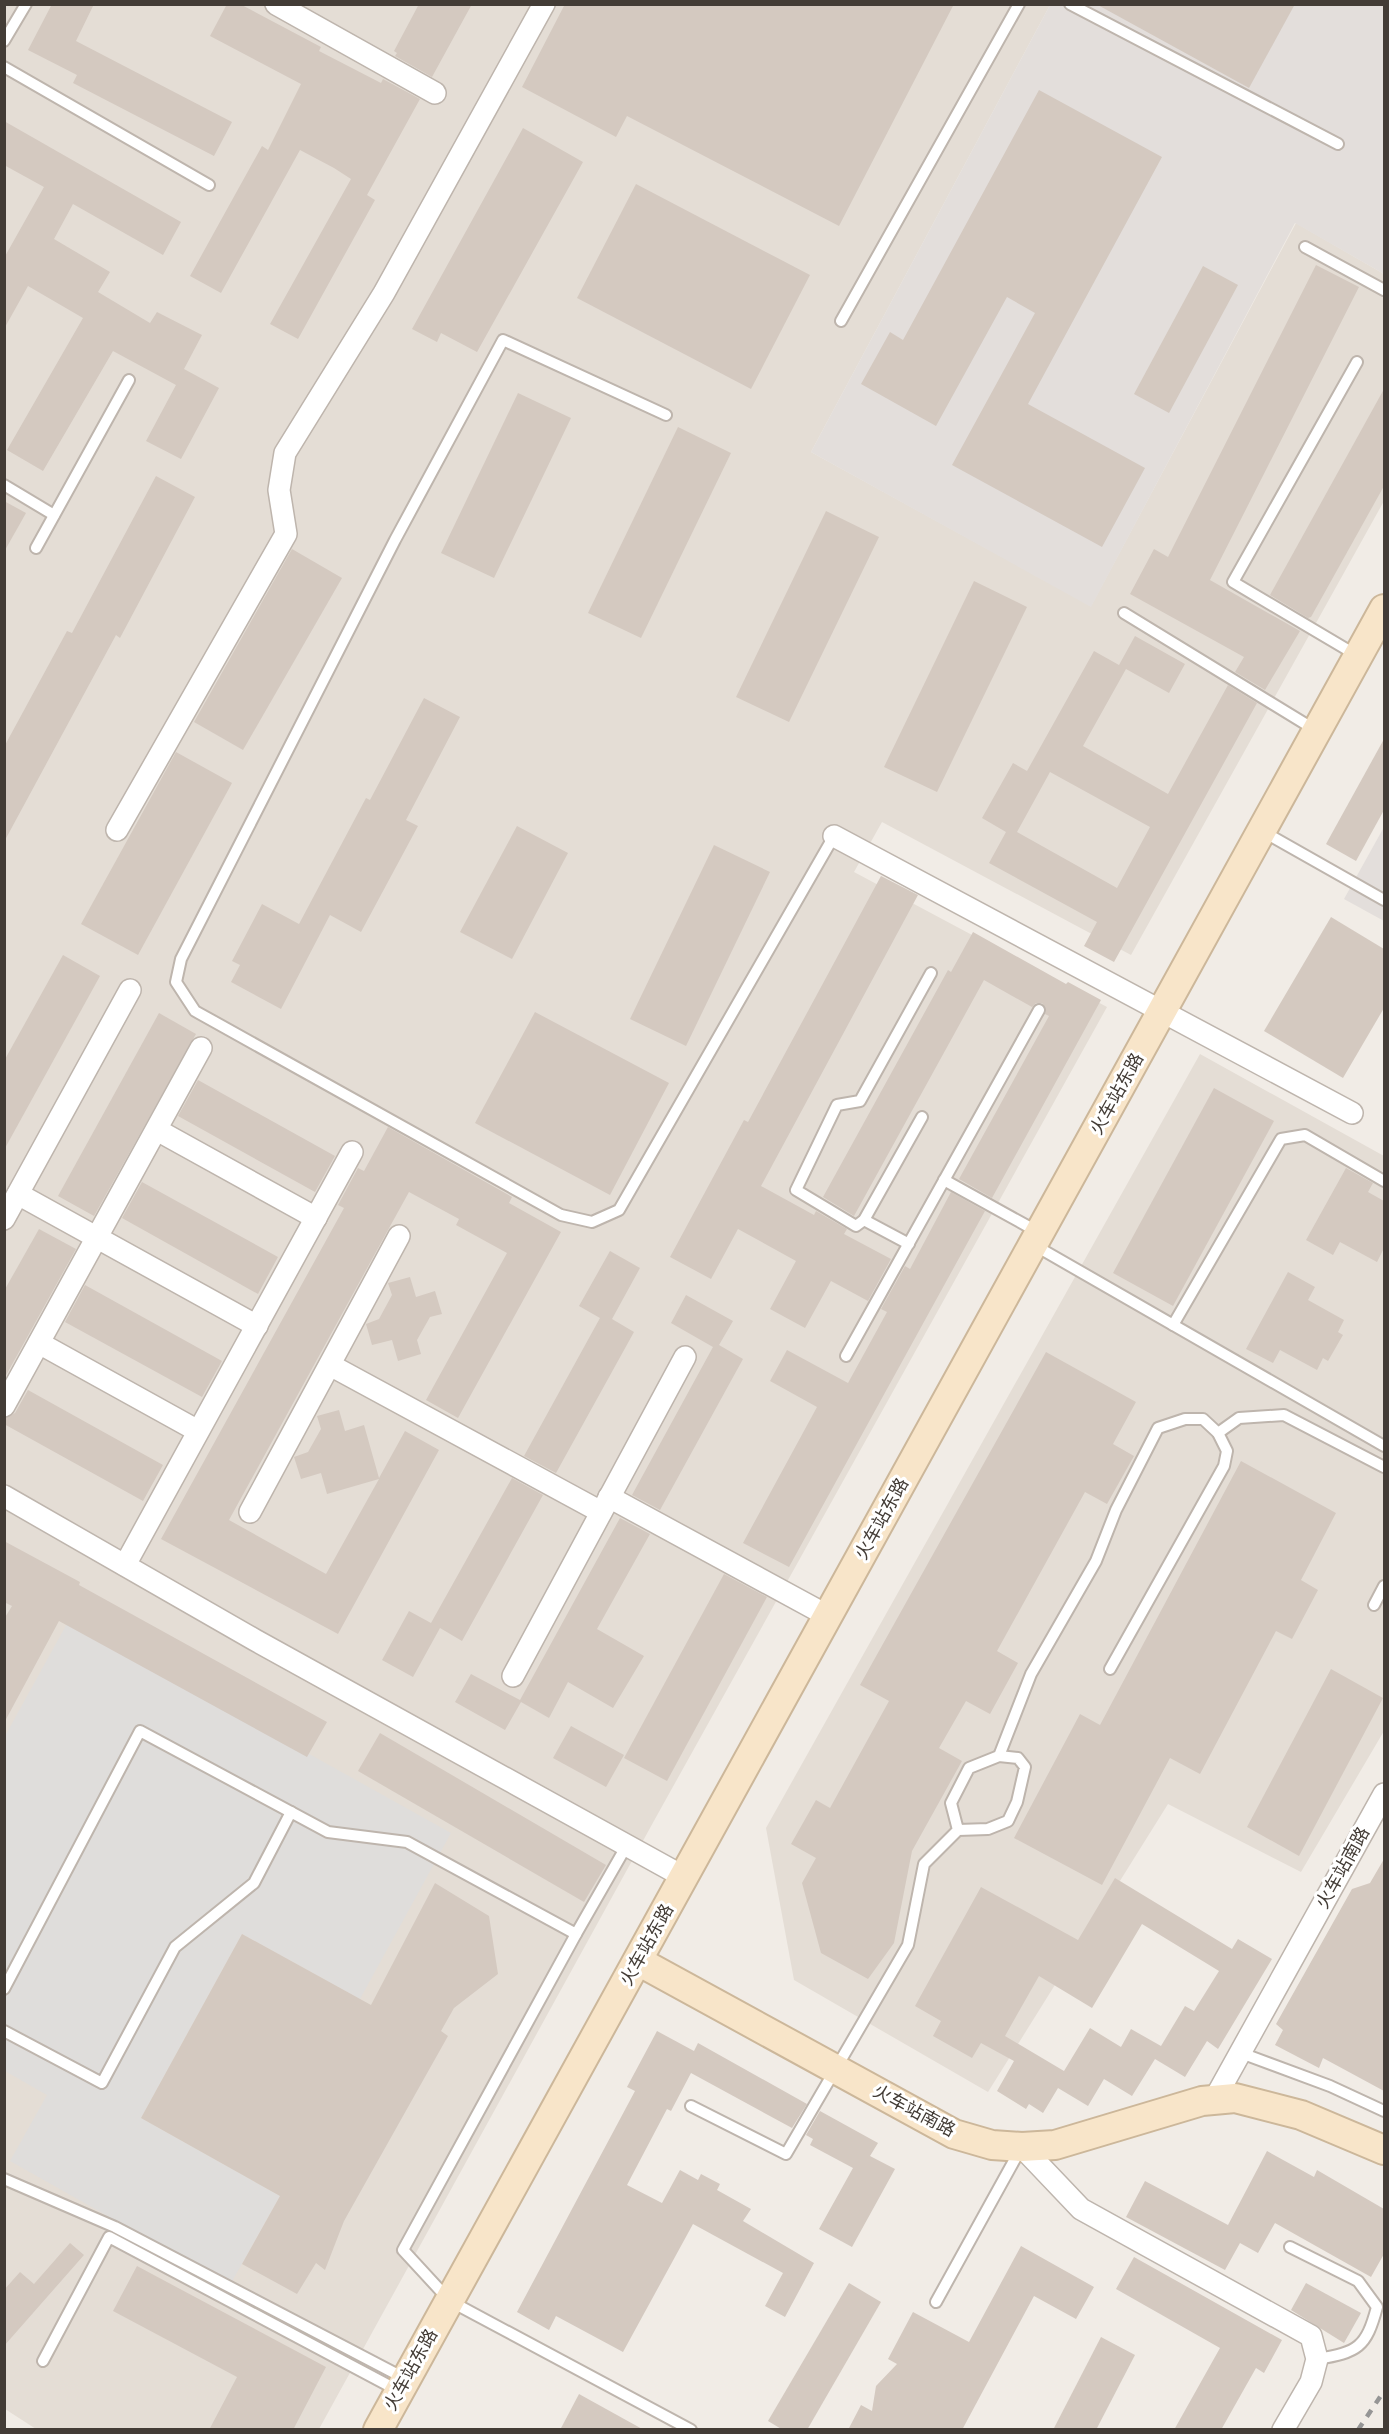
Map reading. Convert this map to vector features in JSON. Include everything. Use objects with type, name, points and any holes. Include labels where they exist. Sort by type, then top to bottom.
[{"type":"main road","name":"火车站东路","points":[[378,2430],[1384,609]]},
{"type":"main road","name":"火车站南路","points":[[638,1961],[954,2134],[992,2145],[1022,2147],[1055,2145],[1202,2101],[1235,2098],[1260,2102],[1301,2115],[1384,2150]]},
{"type":"street","points":[[276,4],[435,93]]},
{"type":"street","points":[[117,830],[286,534],[279,490],[285,453],[384,293],[544,4]]},
{"type":"street","points":[[834,836],[1352,1113]]},
{"type":"street","points":[[4,1219],[130,990]]},
{"type":"street","points":[[4,1406],[201,1048]]},
{"type":"street","points":[[157,1130],[316,1218]]},
{"type":"street","points":[[125,1565],[352,1152]]},
{"type":"street","points":[[18,1194],[256,1326]]},
{"type":"street","points":[[250,1512],[399,1236]]},
{"type":"street","points":[[39,1343],[198,1431]]},
{"type":"street","points":[[513,1676],[685,1357]]},
{"type":"street","points":[[330,1365],[828,1616]]},
{"type":"street","points":[[4,1496],[255,1640],[684,1877]]},
{"type":"street","name":"火车站南路","points":[[1214,2100],[1384,1794]]},
{"type":"street","points":[[1022,2147],[1081,2209],[1311,2336],[1317,2360],[1311,2382],[1283,2430]]},
{"type":"lane","points":[[4,41],[26,4]]},
{"type":"lane","points":[[841,321],[1019,4]]},
{"type":"lane","points":[[1070,4],[1338,144]]},
{"type":"lane","points":[[4,67],[209,186]]},
{"type":"lane","points":[[1305,247],[1384,290]]},
{"type":"lane","points":[[666,415],[502,340],[395,540],[187,948],[176,982],[195,1011],[561,1215],[592,1222],[619,1210],[834,836]]},
{"type":"lane","points":[[1357,362],[1233,582],[1358,657]]},
{"type":"lane","points":[[36,548],[129,380]]},
{"type":"lane","points":[[4,485],[54,515]]},
{"type":"lane","points":[[1124,613],[1317,731]]},
{"type":"lane","points":[[1262,831],[1384,900]]},
{"type":"lane","points":[[922,1117],[864,1220],[856,1226],[795,1190],[837,1105],[860,1101],[931,973]]},
{"type":"lane","points":[[846,1356],[1039,1010]]},
{"type":"lane","points":[[1173,1325],[1281,1138],[1305,1135],[1384,1181]]},
{"type":"lane","points":[[944,1180],[1173,1325],[1384,1446]]},
{"type":"lane","points":[[864,1220],[909,1244]]},
{"type":"lane","points":[[1218,1433],[1239,1418],[1284,1415],[1384,1467]]},
{"type":"lane","points":[[999,1756],[1031,1674],[1096,1561],[1116,1510],[1158,1428],[1185,1419],[1203,1419],[1218,1433],[1227,1451],[1224,1466],[1110,1669]]},
{"type":"lane","points":[[1374,1605],[1384,1586]]},
{"type":"lane","points":[[4,1989],[140,1731],[328,1832],[407,1842],[576,1934]]},
{"type":"lane","points":[[692,2106],[786,2154],[908,1945],[924,1864],[958,1830],[988,1829],[1008,1821],[1017,1802],[1025,1767],[1018,1758],[999,1756],[969,1768],[951,1803],[958,1830]]},
{"type":"lane","points":[[4,2031],[102,2084],[175,1947],[254,1883],[291,1812]]},
{"type":"lane","points":[[627,1845],[404,2250],[450,2301],[691,2430]]},
{"type":"lane","points":[[1241,2053],[1330,2086],[1384,2111]]},
{"type":"lane","points":[[936,2302],[1022,2147]]},
{"type":"lane","points":[[4,2179],[115,2227],[402,2385]]},
{"type":"lane","points":[[43,2361],[109,2237],[402,2385]]},
{"type":"lane","points":[[1290,2247],[1358,2281],[1377,2307],[1372,2327],[1360,2347],[1341,2355],[1317,2360]]},
{"type":"shaded area","points":[[4,5],[1050,5],[811,452],[1091,606],[1296,223],[1384,274],[1384,501],[1131,955],[882,822],[854,872],[1107,1007],[319,2429],[36,2429],[5,2409]]},
{"type":"shaded area","points":[[1050,5],[1384,5],[1384,274],[1295,223],[1091,607],[811,452]]},
{"type":"shaded area","points":[[1384,827],[1384,921],[1344,899]]},
{"type":"shaded area","points":[[1200,1054],[1384,1156],[1384,1731],[1301,1872],[1168,1804],[988,2092],[794,1980],[766,1828]]},
{"type":"shaded area","points":[[69,1620],[451,1833],[360,1999],[242,1934],[141,2118],[280,2196],[230,2285],[10,2161],[47,2095],[5,2071],[5,1736]]},
{"type":"building","points":[[52,4],[94,4],[76,41],[232,122],[214,156],[73,83],[77,75],[28,50]]},
{"type":"building","points":[[227,4],[240,4],[321,47],[319,51],[381,83],[383,79],[420,99],[367,195],[375,200],[298,339],[270,324],[351,179],[334,168],[300,150],[221,293],[190,276],[262,146],[268,150],[301,84],[210,36]]},
{"type":"building","points":[[419,4],[472,4],[432,77],[395,56],[397,53],[394,51]]},
{"type":"building","points":[[565,4],[954,4],[839,226],[627,116],[616,137],[522,87]]},
{"type":"building","points":[[1096,4],[1295,4],[1249,88]]},
{"type":"building","points":[[1039,90],[1162,157],[1028,404],[1145,468],[1102,547],[952,465],[1035,313],[1007,297],[936,426],[861,384],[890,332],[903,340]]},
{"type":"building","points":[[4,121],[181,222],[163,255],[73,204],[54,239],[110,272],[98,292],[150,323],[157,312],[202,335],[184,369],[219,388],[181,459],[146,441],[176,385],[113,351],[43,471],[7,450],[83,318],[28,286],[4,329],[4,258],[44,187],[4,165]]},
{"type":"building","points":[[523,128],[583,162],[477,352],[441,333],[437,342],[412,329]]},
{"type":"building","points":[[636,184],[810,275],[751,389],[577,298]]},
{"type":"building","points":[[1316,265],[1359,287],[1210,580],[1300,631],[1265,690],[1235,672],[1244,657],[1130,594],[1154,549],[1168,557]]},
{"type":"building","points":[[1203,266],[1238,285],[1169,413],[1134,394]]},
{"type":"building","points":[[1384,389],[1384,486],[1311,617],[1308,618],[1270,595]]},
{"type":"building","points":[[518,393],[571,418],[494,578],[441,553]]},
{"type":"building","points":[[678,427],[731,453],[641,638],[588,613]]},
{"type":"building","points":[[156,476],[195,497],[120,638],[116,635],[4,842],[4,747],[67,631],[72,633]]},
{"type":"building","points":[[4,501],[26,513],[4,552]]},
{"type":"building","points":[[826,511],[879,537],[789,722],[736,697]]},
{"type":"building","points":[[292,549],[342,578],[243,750],[194,722]]},
{"type":"building","points":[[974,581],[1027,607],[937,792],[884,767]]},
{"type":"building","points":[[1135,636],[1185,664],[1169,693],[1126,669],[1083,746],[1168,794],[1228,685],[1257,703],[1114,962],[1084,946],[1097,922],[989,863],[1006,832],[982,818],[1013,763],[1027,771],[1094,651],[1119,665]],"holes":[[[1050,772],[1150,827],[1117,888],[1017,832]]]},
{"type":"building","points":[[424,698],[460,717],[406,820],[418,826],[361,932],[330,915],[281,1009],[231,982],[240,965],[232,961],[262,904],[299,924],[366,798],[370,800]]},
{"type":"building","points":[[1384,739],[1384,810],[1356,861],[1326,844]]},
{"type":"building","points":[[176,752],[232,783],[138,955],[81,924]]},
{"type":"building","points":[[517,826],[568,853],[512,959],[460,932]]},
{"type":"building","points":[[714,845],[770,872],[686,1046],[630,1019]]},
{"type":"building","points":[[881,876],[918,895],[761,1186],[814,1215],[816,1211],[847,1229],[844,1234],[891,1259],[868,1301],[831,1281],[805,1328],[770,1309],[796,1261],[738,1229],[711,1279],[670,1257],[744,1120],[748,1122]]},
{"type":"building","points":[[1331,917],[1384,949],[1384,1008],[1343,1078],[1264,1031]]},
{"type":"building","points":[[973,932],[1066,984],[1068,982],[1101,1000],[992,1198],[959,1179],[1049,1016],[1045,1014],[1046,1009],[1042,1003],[1036,1003],[1032,1007],[984,980],[854,1216],[823,1197],[948,970],[951,972]]},
{"type":"building","points":[[63,955],[100,976],[4,1150],[4,1061]]},
{"type":"building","points":[[535,1012],[669,1083],[610,1195],[475,1123]]},
{"type":"building","points":[[159,1013],[196,1034],[94,1216],[58,1196]]},
{"type":"building","points":[[198,1080],[335,1156],[315,1192],[178,1116]]},
{"type":"building","points":[[1214,1088],[1274,1121],[1173,1306],[1113,1273]]},
{"type":"building","points":[[388,1127],[512,1197],[509,1203],[561,1232],[458,1418],[426,1400],[507,1253],[456,1225],[459,1219],[409,1192],[229,1520],[326,1574],[379,1479],[327,1494],[321,1473],[301,1479],[294,1457],[308,1452],[321,1429],[317,1416],[339,1410],[345,1431],[364,1425],[379,1478],[405,1431],[439,1450],[338,1634],[161,1539],[344,1208],[338,1205],[358,1168],[364,1171]]},
{"type":"building","points":[[1346,1168],[1373,1183],[1368,1192],[1384,1201],[1384,1248],[1377,1262],[1340,1242],[1333,1255],[1306,1240]]},
{"type":"building","points":[[142,1182],[278,1257],[258,1294],[122,1218]]},
{"type":"building","points":[[951,1192],[985,1211],[789,1567],[743,1543],[817,1407],[770,1381],[787,1350],[848,1383],[887,1312],[881,1309],[905,1266],[910,1269]]},
{"type":"building","points":[[39,1229],[76,1249],[4,1379],[4,1291]]},
{"type":"building","points":[[610,1251],[640,1268],[612,1319],[634,1332],[556,1473],[524,1456],[600,1318],[579,1306]]},
{"type":"building","points":[[1288,1272],[1315,1287],[1308,1300],[1344,1320],[1338,1332],[1343,1335],[1328,1361],[1323,1358],[1317,1370],[1280,1350],[1273,1363],[1246,1349]]},
{"type":"building","points":[[410,1277],[416,1297],[435,1291],[442,1314],[430,1317],[417,1340],[421,1354],[398,1361],[392,1340],[372,1345],[366,1324],[379,1319],[392,1295],[388,1283]]},
{"type":"building","points":[[85,1285],[222,1361],[202,1397],[65,1322]]},
{"type":"building","points":[[686,1295],[733,1321],[719,1345],[743,1359],[660,1510],[632,1495],[713,1347],[671,1323]]},
{"type":"building","points":[[1046,1352],[1136,1402],[1113,1444],[1134,1456],[1107,1504],[1085,1492],[997,1651],[1018,1663],[990,1714],[966,1701],[939,1748],[962,1761],[912,1851],[894,1943],[868,1979],[821,1953],[802,1883],[816,1858],[791,1844],[816,1800],[830,1808],[889,1701],[860,1685]]},
{"type":"building","points":[[28,1390],[163,1465],[143,1501],[4,1424],[4,1419],[15,1413]]},
{"type":"building","points":[[1241,1461],[1336,1513],[1301,1580],[1318,1590],[1292,1639],[1276,1631],[1200,1774],[1170,1758],[1102,1885],[1014,1838],[1080,1714],[1100,1725]]},
{"type":"building","points":[[512,1478],[543,1495],[462,1641],[440,1628],[413,1677],[382,1660],[409,1611],[431,1623]]},
{"type":"building","points":[[620,1518],[650,1534],[597,1629],[644,1656],[613,1708],[568,1682],[549,1718],[521,1702],[505,1730],[455,1702],[471,1674],[520,1700]]},
{"type":"building","points":[[4,1541],[327,1722],[307,1757],[59,1621],[4,1723],[4,1619],[12,1606],[4,1602]]},
{"type":"building","points":[[724,1574],[767,1597],[667,1781],[624,1758]]},
{"type":"building","points":[[1331,1669],[1383,1698],[1299,1856],[1247,1827]]},
{"type":"building","points":[[571,1726],[624,1755],[606,1787],[553,1758]]},
{"type":"building","points":[[380,1733],[606,1865],[584,1902],[358,1771]]},
{"type":"building","points":[[1384,1859],[1384,2091],[1323,2058],[1319,2068],[1275,2045],[1283,2030],[1276,2024],[1352,1889],[1370,1883]]},
{"type":"building","points":[[1115,1878],[1232,1949],[1238,1939],[1272,1959],[1218,2049],[1207,2041],[1185,2077],[1155,2059],[1132,2096],[1104,2079],[1088,2106],[1058,2088],[1043,2113],[1029,2104],[1026,2109],[997,2091],[1014,2061],[981,2043],[972,2058],[933,2036],[941,2021],[915,2006],[981,1887],[1078,1940]],"holes":[[[1142,1924],[1219,1971],[1194,2011],[1185,2006],[1161,2046],[1131,2029],[1121,2047],[1090,2028],[1064,2071],[1005,2036],[1039,1976],[1092,2008]]]},
{"type":"building","points":[[435,1883],[489,1916],[498,1974],[454,2008],[441,2031],[448,2036],[344,2221],[325,2270],[316,2263],[297,2294],[242,2264],[280,2196],[141,2118],[242,1934],[371,2005]]},
{"type":"building","points":[[657,2031],[694,2051],[698,2043],[807,2104],[792,2128],[691,2073],[671,2111],[667,2109],[627,2185],[662,2203],[680,2170],[698,2180],[701,2174],[720,2184],[717,2190],[751,2209],[743,2221],[814,2263],[785,2317],[765,2306],[783,2273],[693,2224],[623,2352],[556,2316],[549,2330],[517,2312],[635,2091],[627,2087]]},
{"type":"building","points":[[820,2111],[878,2143],[870,2156],[895,2169],[852,2247],[819,2229],[853,2168],[810,2145],[813,2139],[806,2135]]},
{"type":"building","points":[[1267,2151],[1314,2177],[1317,2170],[1384,2209],[1384,2254],[1371,2277],[1275,2223],[1258,2253],[1240,2243],[1225,2270],[1126,2217],[1145,2181],[1228,2225]]},
{"type":"building","points":[[70,2243],[84,2255],[4,2346],[4,2290],[20,2272],[34,2284]]},
{"type":"building","points":[[1021,2246],[1094,2287],[1076,2319],[1034,2296],[962,2430],[848,2430],[861,2405],[872,2411],[876,2386],[897,2364],[888,2359],[913,2312],[969,2342]]},
{"type":"building","points":[[1134,2257],[1282,2340],[1264,2373],[1256,2368],[1221,2430],[1174,2430],[1220,2348],[1116,2289]]},
{"type":"building","points":[[137,2266],[326,2367],[293,2430],[209,2430],[237,2377],[113,2311]]},
{"type":"building","points":[[849,2283],[881,2302],[807,2430],[783,2430],[768,2421]]},
{"type":"building","points":[[1306,2283],[1361,2313],[1344,2343],[1291,2310]]},
{"type":"building","points":[[1101,2337],[1135,2355],[1096,2430],[1053,2430]]},
{"type":"building","points":[[579,2394],[644,2430],[560,2430]]},
{"type":"railway","points":[[1358,2430],[1384,2391]]}]
